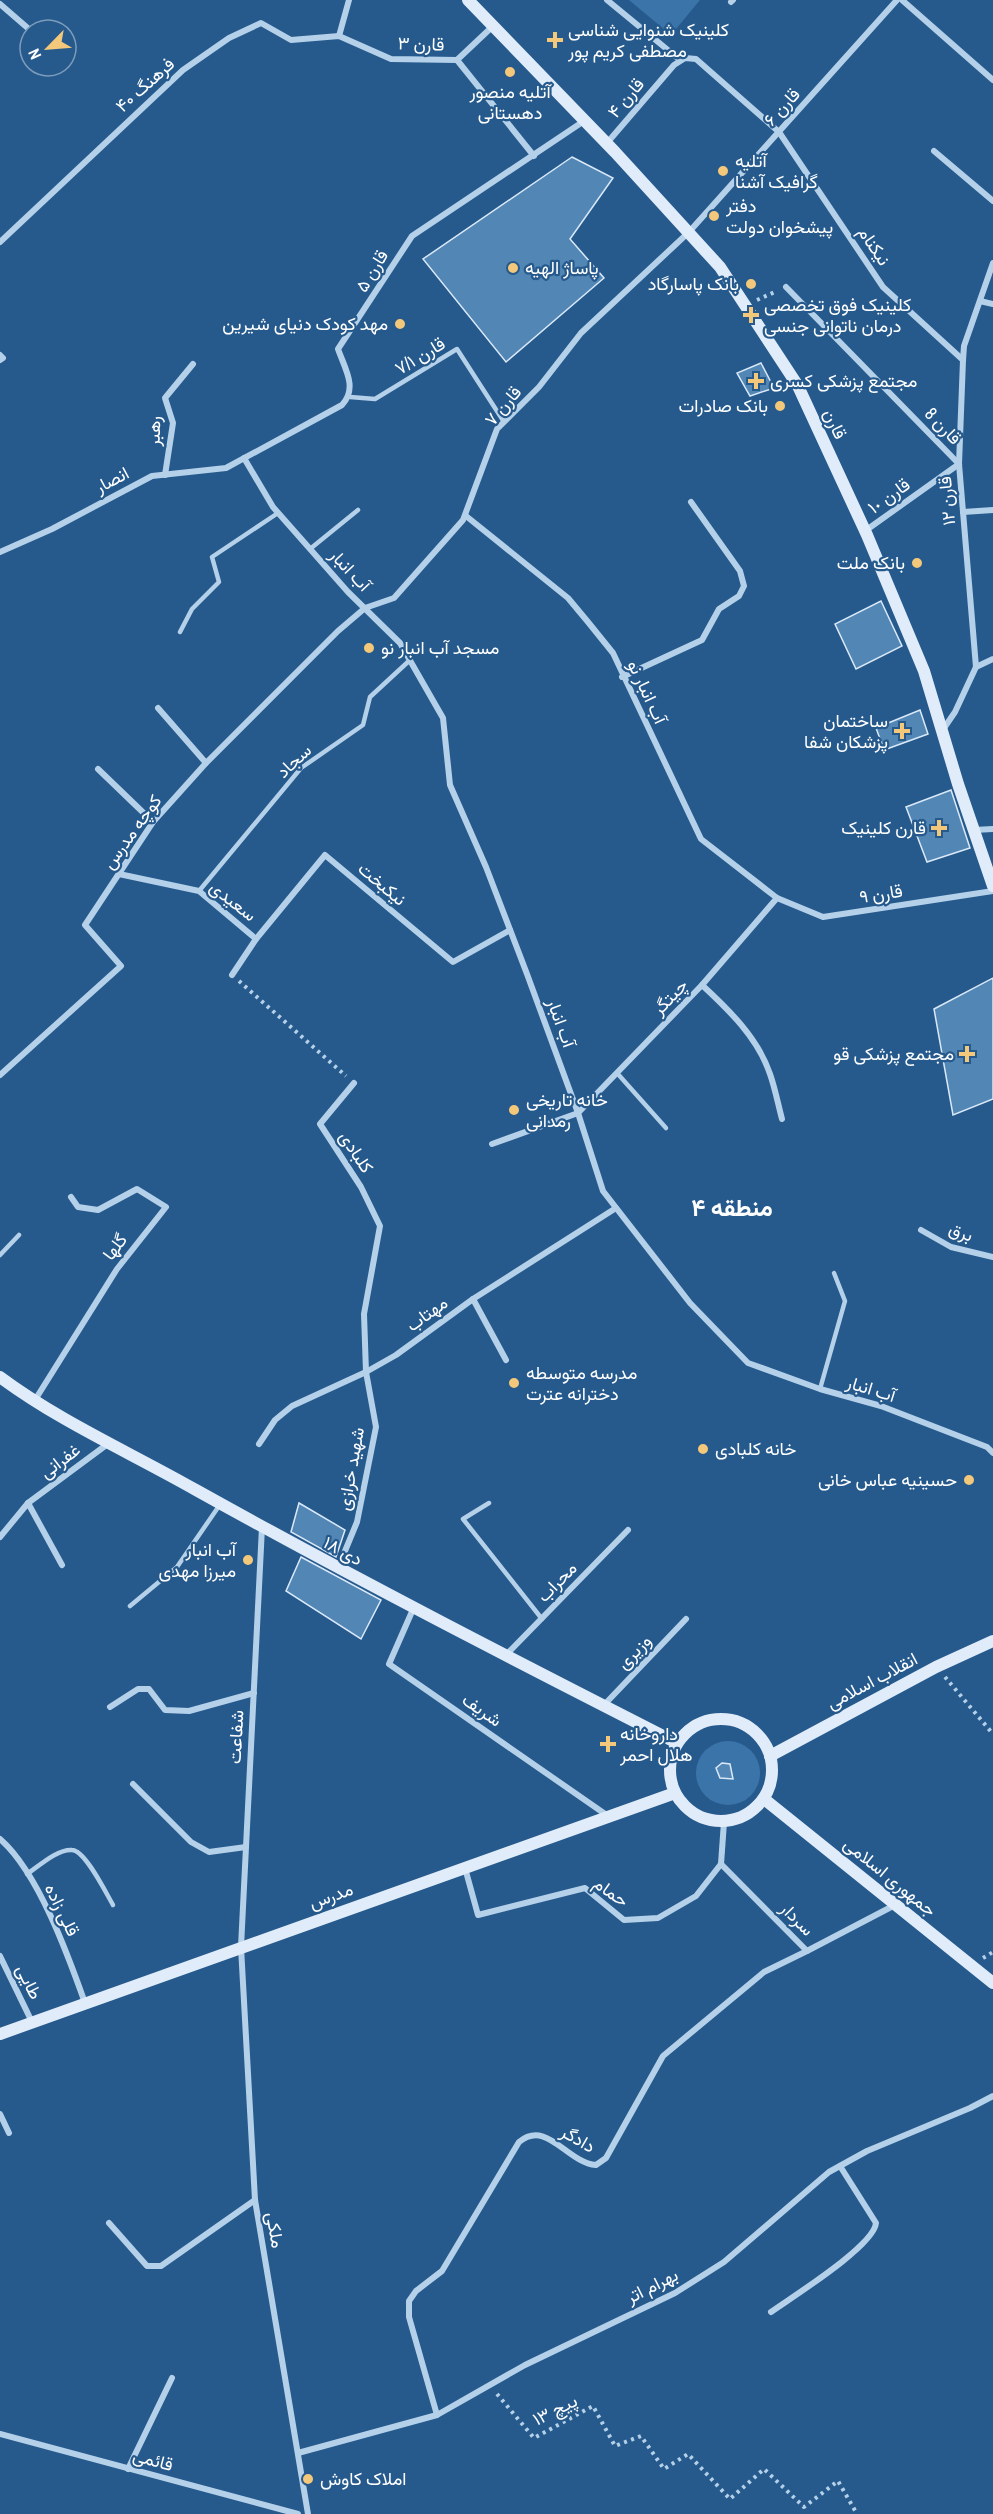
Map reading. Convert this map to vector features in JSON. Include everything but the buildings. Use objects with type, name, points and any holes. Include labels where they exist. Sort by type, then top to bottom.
[{"type":"main road","name":"قارن","points":[[468,0],[607,143],[720,267],[798,386],[865,531],[924,671],[993,886]]},
{"type":"main road","name":"۱۸ دی","points":[[0,1377],[33,1402],[111,1442],[338,1569],[677,1743]]},
{"type":"main road","name":"انقلاب اسلامی","points":[[770,1756],[936,1667],[993,1641]]},
{"type":"main road","points":[[728,1719],[739,1722],[759,1735],[770,1756],[772,1778],[764,1799],[740,1818],[724,1822],[695,1815],[675,1793],[670,1768],[677,1743],[693,1727],[704,1721],[728,1719]]},
{"type":"main road","name":"مدرس","points":[[0,2034],[675,1793]]},
{"type":"main road","name":"جمهوری اسلامی","points":[[764,1799],[993,1983]]},
{"type":"street","points":[[339,36],[349,0]]},
{"type":"street","points":[[607,0],[680,60],[690,57],[696,59],[779,132]]},
{"type":"street","name":"قارن ۶","points":[[689,232],[897,0]]},
{"type":"street","points":[[902,0],[993,80]]},
{"type":"street","points":[[0,4],[18,20]]},
{"type":"street","name":"فرهنگ ۴۰","points":[[0,242],[175,77],[229,38],[261,23],[291,40],[339,36]]},
{"type":"street","name":"قارن ٣","points":[[339,36],[391,59],[457,60],[493,26]]},
{"type":"street","points":[[457,60],[534,156]]},
{"type":"street","name":"قارن ۴","points":[[607,143],[680,60]]},
{"type":"street","name":"قارن ۵","points":[[350,397],[351,385],[338,350],[412,236],[585,121]]},
{"type":"street","name":"نیکنام","points":[[779,132],[883,287],[963,360]]},
{"type":"street","points":[[934,151],[993,201]]},
{"type":"street","name":"قارن ٧","points":[[365,608],[394,598],[466,516],[498,429],[540,387],[581,333],[689,232]]},
{"type":"street","name":"قارن ۱۲","points":[[942,731],[955,712],[976,667],[958,464],[964,346],[993,263]]},
{"type":"street","name":"قارن 8","points":[[786,287],[958,464]]},
{"type":"street","points":[[980,301],[993,304]]},
{"type":"street","points":[[0,355],[3,358],[0,360]]},
{"type":"street","name":"رهبر","points":[[165,475],[173,423],[165,398],[194,364]]},
{"type":"street","points":[[244,458],[342,405],[350,397]]},
{"type":"street","name":"انصار","points":[[0,552],[52,529],[152,476],[226,468],[244,458]]},
{"type":"street","name":"آب انبار","points":[[244,458],[278,513],[400,643],[443,718],[450,785],[510,930],[578,1113],[603,1191],[690,1303],[748,1363],[820,1389],[881,1406],[987,1447],[993,1454]]},
{"type":"street","name":"قارن ١٠","points":[[865,531],[958,464]]},
{"type":"street","points":[[622,677],[702,640],[719,609],[740,596],[744,586],[740,571],[691,502]]},
{"type":"street","points":[[963,512],[993,510]]},
{"type":"street","name":"آب انبار نو","points":[[466,516],[568,598],[613,653],[622,677],[701,839],[777,898]]},
{"type":"street","name":"کوچه مدرس","points":[[0,1075],[122,966],[85,925],[153,822],[206,763],[365,608]]},
{"type":"street","points":[[976,667],[993,659]]},
{"type":"street","points":[[158,708],[206,763]]},
{"type":"street","points":[[98,769],[153,822]]},
{"type":"street","points":[[974,830],[993,829]]},
{"type":"street","name":"نیکبخت","points":[[256,939],[325,855],[453,962],[510,930]]},
{"type":"street","name":"سعیدی","points":[[119,874],[199,891],[256,939]]},
{"type":"street","name":"قارن ٩","points":[[777,898],[823,917],[993,891]]},
{"type":"street","name":"چیتگر","points":[[578,1113],[702,985],[777,898]]},
{"type":"street","points":[[232,975],[256,939]]},
{"type":"street","points":[[702,985],[732,1013],[758,1049],[770,1072],[782,1119]]},
{"type":"street","name":"کلبادی","points":[[354,1083],[320,1124],[361,1187],[380,1226],[364,1314],[366,1372]]},
{"type":"street","points":[[492,1144],[578,1113]]},
{"type":"street","name":"گلها","points":[[33,1402],[117,1269],[166,1207],[136,1189],[98,1210],[78,1207],[71,1197]]},
{"type":"street","name":"مهتاب","points":[[259,1444],[275,1420],[292,1406],[366,1372],[396,1355],[473,1299],[616,1208]]},
{"type":"street","name":"برق","points":[[921,1230],[951,1248],[993,1257]]},
{"type":"street","points":[[473,1299],[506,1360]]},
{"type":"street","name":"شهید خرازی","points":[[338,1569],[357,1522],[376,1427],[366,1372]]},
{"type":"street","name":"غفرانی","points":[[0,1537],[28,1503],[111,1442]]},
{"type":"street","points":[[28,1503],[62,1565]]},
{"type":"street","name":"شفاعت","points":[[241,1947],[262,1527]]},
{"type":"street","name":"محراب","points":[[507,1655],[628,1530]]},
{"type":"street","name":"شریف","points":[[414,1607],[389,1664],[609,1817]]},
{"type":"street","name":"وزیری","points":[[603,1706],[686,1619]]},
{"type":"street","points":[[110,1707],[138,1689],[149,1689],[165,1710],[189,1711],[254,1693]]},
{"type":"street","points":[[133,1784],[191,1842],[209,1852],[246,1848]]},
{"type":"street","points":[[721,1864],[724,1822]]},
{"type":"street","name":"قلی زاده","points":[[0,1839],[27,1874],[53,1923],[85,2003]]},
{"type":"street","name":"سردار","points":[[721,1864],[807,1951],[896,1904]]},
{"type":"street","name":"حمام","points":[[465,1868],[478,1915],[585,1888],[624,1920],[658,1918],[696,1896],[721,1864]]},
{"type":"street","name":"ملکی","points":[[241,1947],[255,2200],[308,2514]]},
{"type":"street","name":"دادگر","points":[[436,2415],[409,2317],[409,2301],[416,2291],[442,2271],[519,2142],[528,2134],[540,2133],[584,2164],[596,2165],[606,2158],[663,2056],[764,1972],[807,1951]]},
{"type":"street","name":"طایی","points":[[0,1956],[32,2022]]},
{"type":"street","name":"بهرام اتر","points":[[298,2453],[436,2415],[491,2387],[525,2365],[675,2293],[724,2262],[830,2172],[867,2151],[993,2096]]},
{"type":"street","points":[[0,2114],[9,2133]]},
{"type":"street","points":[[771,2312],[824,2276],[873,2234],[876,2223],[840,2166]]},
{"type":"street","points":[[109,2223],[147,2266],[161,2266],[255,2200]]},
{"type":"street","points":[[128,2469],[172,2378]]},
{"type":"street","name":"قائمی","points":[[0,2434],[298,2514]]},
{"type":"lane","name":"قارن ۷/۱","points":[[350,397],[375,399],[457,349],[504,422]]},
{"type":"lane","points":[[310,549],[358,510]]},
{"type":"lane","points":[[180,632],[192,609],[219,582],[212,557],[278,513]]},
{"type":"lane","name":"سجاد","points":[[199,891],[301,768],[363,725],[370,697],[410,660]]},
{"type":"lane","points":[[617,1073],[666,1128]]},
{"type":"lane","points":[[0,1255],[19,1235]]},
{"type":"lane","points":[[820,1389],[845,1301],[834,1274]]},
{"type":"lane","points":[[130,1606],[177,1568],[221,1503]]},
{"type":"lane","points":[[489,1503],[463,1519],[542,1619]]},
{"type":"lane","points":[[27,1874],[58,1854],[72,1850],[81,1853],[113,1905]]},
{"type":"path","points":[[745,305],[786,287]]},
{"type":"path","points":[[232,975],[354,1083]]},
{"type":"path","points":[[936,1667],[993,1734]]},
{"type":"path","name":"۱۳ پیچ","points":[[491,2387],[534,2438],[593,2406],[615,2446],[641,2436],[664,2469],[688,2454],[730,2499],[764,2469],[804,2507],[838,2481],[857,2514]]},
{"type":"shaded area","points":[[629,0],[700,0],[671,35]]},
{"type":"shaded area","points":[[722,1741],[734,1741],[751,1750],[758,1761],[760,1773],[758,1785],[751,1796],[734,1805],[722,1805],[710,1800],[701,1791],[696,1779],[696,1767],[701,1755],[710,1746]]},
{"type":"place","name":"کلینیک شنوایی شناسی مصطفی کریم پور","points":[[555,40]]},
{"type":"place","name":"آتلیه منصور دهستانی","points":[[510,72]]},
{"type":"place","name":"آتلیه گرافیک آشنا","points":[[723,171]]},
{"type":"place","name":"دفتر پیشخوان دولت","points":[[714,216]]},
{"type":"place","name":"پاساژ الهیه","points":[[513,268]]},
{"type":"place","name":"بانک پاسارگاد","points":[[751,284]]},
{"type":"place","name":"کلینیک فوق تخصصی درمان ناتوانی جنسی","points":[[751,315]]},
{"type":"place","name":"مهد کودک دنیای شیرین","points":[[400,324]]},
{"type":"place","name":"مجتمع پزشکی کسری","points":[[756,381]]},
{"type":"place","name":"بانک صادرات","points":[[780,406]]},
{"type":"place","name":"بانک ملت","points":[[917,563]]},
{"type":"place","name":"مسجد آب انبار نو","points":[[369,648]]},
{"type":"place","name":"ساختمان پزشکان شفا","points":[[902,731]]},
{"type":"place","name":"قارن کلینیک","points":[[939,828]]},
{"type":"place","name":"مجتمع پزشکی قو","points":[[967,1054]]},
{"type":"place","name":"خانه تاریخی رمدانی","points":[[514,1110]]},
{"type":"place","name":"مدرسه متوسطه دخترانه عترت","points":[[514,1383]]},
{"type":"place","name":"خانه کلبادی","points":[[703,1449]]},
{"type":"place","name":"حسینیه عباس خانی","points":[[969,1480]]},
{"type":"place","name":"آب انبار میرزا مهدی","points":[[248,1560]]},
{"type":"place","name":"داروخانه هلال احمر","points":[[608,1744]]},
{"type":"place","name":"املاک کاوش","points":[[308,2479]]},
{"type":"district","name":"منطقه ۴","points":[[732,1208]]}]
